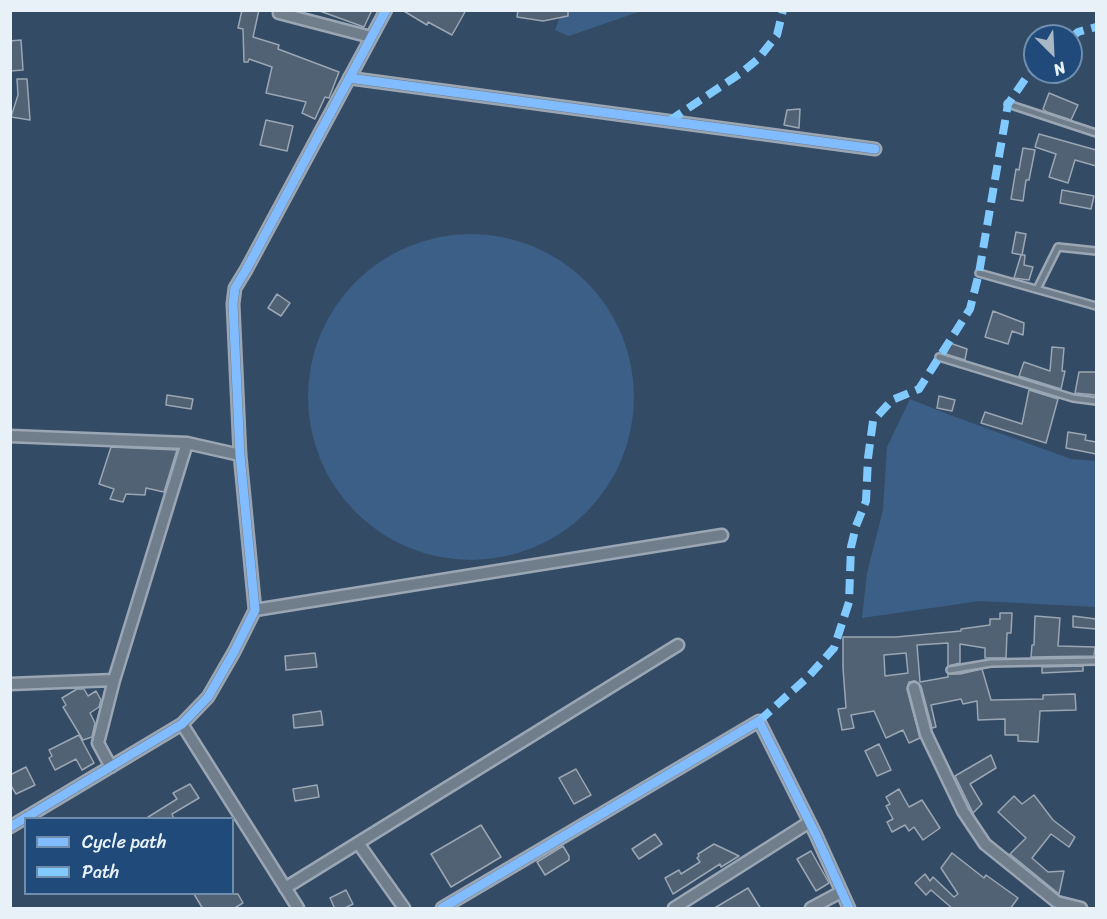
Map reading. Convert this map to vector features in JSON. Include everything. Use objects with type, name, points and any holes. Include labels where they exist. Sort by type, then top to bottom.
[{"type":"street","points":[[279,10],[279,13],[371,37]]},
{"type":"street","points":[[27,817],[182,724],[208,697],[255,610],[240,455],[233,304],[235,288],[386,10]]},
{"type":"street","points":[[349,78],[875,149]]},
{"type":"street","points":[[10,435],[187,443],[240,455]]},
{"type":"street","points":[[111,767],[98,743],[114,680],[187,443]]},
{"type":"street","points":[[255,610],[722,535]]},
{"type":"street","points":[[285,888],[678,645]]},
{"type":"street","points":[[10,684],[114,680]]},
{"type":"street","points":[[914,688],[926,734],[963,811],[985,844],[1057,902],[1081,909]]},
{"type":"street","points":[[442,909],[759,720],[808,823],[825,853],[849,909]]},
{"type":"street","points":[[182,724],[298,909]]},
{"type":"street","points":[[10,827],[24,819]]},
{"type":"street","points":[[674,909],[808,823]]},
{"type":"street","points":[[357,843],[404,909]]},
{"type":"street","points":[[811,909],[841,892]]},
{"type":"lane","points":[[1008,104],[1096,133]]},
{"type":"lane","points":[[1037,290],[1058,247],[1096,251]]},
{"type":"lane","points":[[979,273],[1096,306]]},
{"type":"lane","points":[[939,357],[1073,398],[1096,401]]},
{"type":"lane","points":[[950,670],[991,663],[1096,662]]},
{"type":"shaded area","points":[[562,11],[641,11],[569,36],[555,30]]},
{"type":"shaded area","points":[[471,234],[503,237],[533,247],[561,262],[586,282],[606,307],[621,335],[631,365],[634,397],[631,429],[621,459],[606,487],[586,512],[561,532],[533,547],[503,557],[471,560],[439,557],[409,547],[381,532],[356,512],[336,487],[321,459],[311,429],[308,397],[311,365],[321,335],[336,307],[356,282],[381,262],[409,247],[439,237]]},
{"type":"shaded area","points":[[910,399],[1071,459],[1096,461],[1096,607],[980,601],[862,618],[867,573],[883,510],[887,447]]},
{"type":"building","points":[[242,10],[259,10],[253,37],[279,45],[278,49],[339,72],[329,98],[325,97],[315,119],[302,113],[306,102],[266,93],[272,67],[249,59],[248,62],[244,62],[243,29],[238,28]]},
{"type":"building","points":[[317,10],[372,10],[364,27]]},
{"type":"building","points":[[402,10],[466,10],[452,35],[428,22],[427,25]]},
{"type":"building","points":[[518,10],[568,10],[568,16],[543,21],[517,17]]},
{"type":"building","points":[[21,40],[23,70],[10,71],[10,41]]},
{"type":"building","points":[[17,79],[27,79],[30,120],[11,117],[18,95]]},
{"type":"building","points":[[1049,93],[1078,105],[1071,120],[1043,109]]},
{"type":"building","points":[[800,109],[799,128],[784,125],[787,110]]},
{"type":"building","points":[[266,120],[293,126],[287,151],[260,145]]},
{"type":"building","points":[[1039,134],[1096,150],[1096,166],[1075,160],[1068,183],[1049,177],[1056,154],[1035,147]]},
{"type":"building","points":[[1023,148],[1035,150],[1029,180],[1026,180],[1023,201],[1011,199],[1016,169],[1019,170]]},
{"type":"building","points":[[1062,190],[1094,196],[1091,209],[1060,203]]},
{"type":"building","points":[[1016,232],[1026,234],[1022,255],[1012,253]]},
{"type":"building","points":[[1021,255],[1025,255],[1024,265],[1033,267],[1029,280],[1014,278]]},
{"type":"building","points":[[277,294],[290,303],[281,316],[268,308]]},
{"type":"building","points":[[993,311],[1024,323],[1023,335],[1012,331],[1008,344],[985,337]]},
{"type":"building","points":[[950,343],[967,349],[965,360],[946,354]]},
{"type":"building","points":[[1052,347],[1064,348],[1062,371],[1065,371],[1061,389],[1019,376],[1024,362],[1050,371]]},
{"type":"building","points":[[1079,372],[1096,372],[1096,395],[1075,393]]},
{"type":"building","points":[[1029,390],[1058,399],[1046,443],[981,423],[985,412],[1022,424]]},
{"type":"building","points":[[167,395],[193,399],[191,409],[166,405]]},
{"type":"building","points":[[939,396],[955,400],[952,411],[937,408]]},
{"type":"building","points":[[1068,432],[1086,435],[1085,440],[1096,442],[1096,454],[1066,448]]},
{"type":"building","points":[[111,447],[177,450],[164,492],[146,488],[145,495],[126,494],[123,502],[110,499],[114,489],[99,484]]},
{"type":"building","points":[[1000,613],[1012,613],[1011,633],[1007,633],[1006,658],[985,658],[985,648],[960,644],[960,663],[948,666],[948,643],[917,645],[920,682],[948,677],[948,674],[982,669],[991,700],[1043,699],[1043,695],[1075,694],[1076,710],[1040,711],[1038,742],[1018,741],[1018,735],[1005,735],[1005,719],[978,720],[977,701],[963,704],[961,699],[931,705],[936,727],[932,728],[921,686],[915,681],[909,682],[907,689],[920,738],[909,743],[903,730],[886,738],[874,711],[851,715],[854,728],[842,730],[838,709],[846,708],[843,637],[896,637],[961,631],[961,629],[990,625],[990,619],[1000,619]],"holes":[[[906,653],[908,673],[885,676],[884,655]]]},
{"type":"building","points":[[1035,616],[1060,618],[1058,646],[1095,647],[1094,656],[1031,657],[1032,645],[1034,645]]},
{"type":"building","points":[[1073,616],[1096,619],[1096,629],[1073,627]]},
{"type":"building","points":[[315,653],[317,667],[286,670],[285,656]]},
{"type":"building","points":[[1083,666],[1083,671],[1042,673],[1042,667]]},
{"type":"building","points":[[77,689],[84,689],[88,696],[96,691],[101,700],[99,707],[90,713],[95,723],[92,737],[83,740],[63,707],[66,705],[62,698]]},
{"type":"building","points":[[321,711],[323,725],[294,728],[293,715]]},
{"type":"building","points":[[79,735],[94,763],[82,770],[76,759],[55,770],[49,758],[52,756],[49,750]]},
{"type":"building","points":[[879,744],[891,770],[877,776],[865,751]]},
{"type":"building","points":[[991,755],[996,768],[970,784],[982,804],[973,813],[955,776]]},
{"type":"building","points":[[26,767],[35,785],[16,794],[10,784],[10,775]]},
{"type":"building","points":[[576,769],[591,795],[574,804],[559,778]]},
{"type":"building","points":[[190,784],[199,798],[172,814],[173,817],[148,817],[177,799],[173,793]]},
{"type":"building","points":[[317,785],[319,797],[295,801],[293,789]]},
{"type":"building","points":[[899,789],[909,807],[922,800],[940,828],[923,840],[914,827],[909,831],[905,825],[892,832],[887,822],[893,819],[886,806],[890,804],[886,797]]},
{"type":"building","points":[[1034,795],[1053,820],[1075,837],[1069,847],[1051,834],[1032,858],[1048,872],[1064,871],[1059,894],[1010,854],[1026,838],[998,812],[1014,796],[1022,804]]},
{"type":"building","points":[[481,825],[501,857],[451,887],[431,854]]},
{"type":"building","points":[[655,834],[662,844],[639,859],[632,849]]},
{"type":"building","points":[[714,844],[739,856],[721,867],[720,864],[673,894],[665,878],[679,870],[681,874],[700,862],[697,858],[698,854]]},
{"type":"building","points":[[563,846],[569,860],[545,875],[537,862]]},
{"type":"building","points":[[811,851],[829,883],[816,891],[797,859]]},
{"type":"building","points":[[952,853],[984,878],[986,875],[1018,898],[1010,909],[953,909],[931,890],[926,895],[915,883],[925,874],[930,881],[933,877],[954,897],[958,894],[941,868]]},
{"type":"building","points":[[748,888],[761,909],[713,909]]},
{"type":"building","points":[[346,890],[353,904],[343,909],[335,909],[330,898]]},
{"type":"building","points":[[238,894],[243,903],[233,909],[203,909],[195,895]]},
{"type":"marked path","points":[[669,121],[758,59],[777,35],[783,10]]},
{"type":"marked path","points":[[1083,31],[1096,27]]},
{"type":"marked path","points":[[759,721],[809,676],[834,648],[849,602],[851,547],[866,501],[873,421],[892,400],[919,389],[970,309],[979,273],[1008,104],[1023,82]]},
{"type":"cycle path","points":[[27,817],[182,724],[208,697],[255,610],[240,455],[233,304],[235,288],[386,10]]},
{"type":"cycle path","points":[[349,78],[875,149]]},
{"type":"cycle path","points":[[442,908],[759,721],[816,835],[849,908]]},
{"type":"cycle path","points":[[10,827],[24,819]]}]
